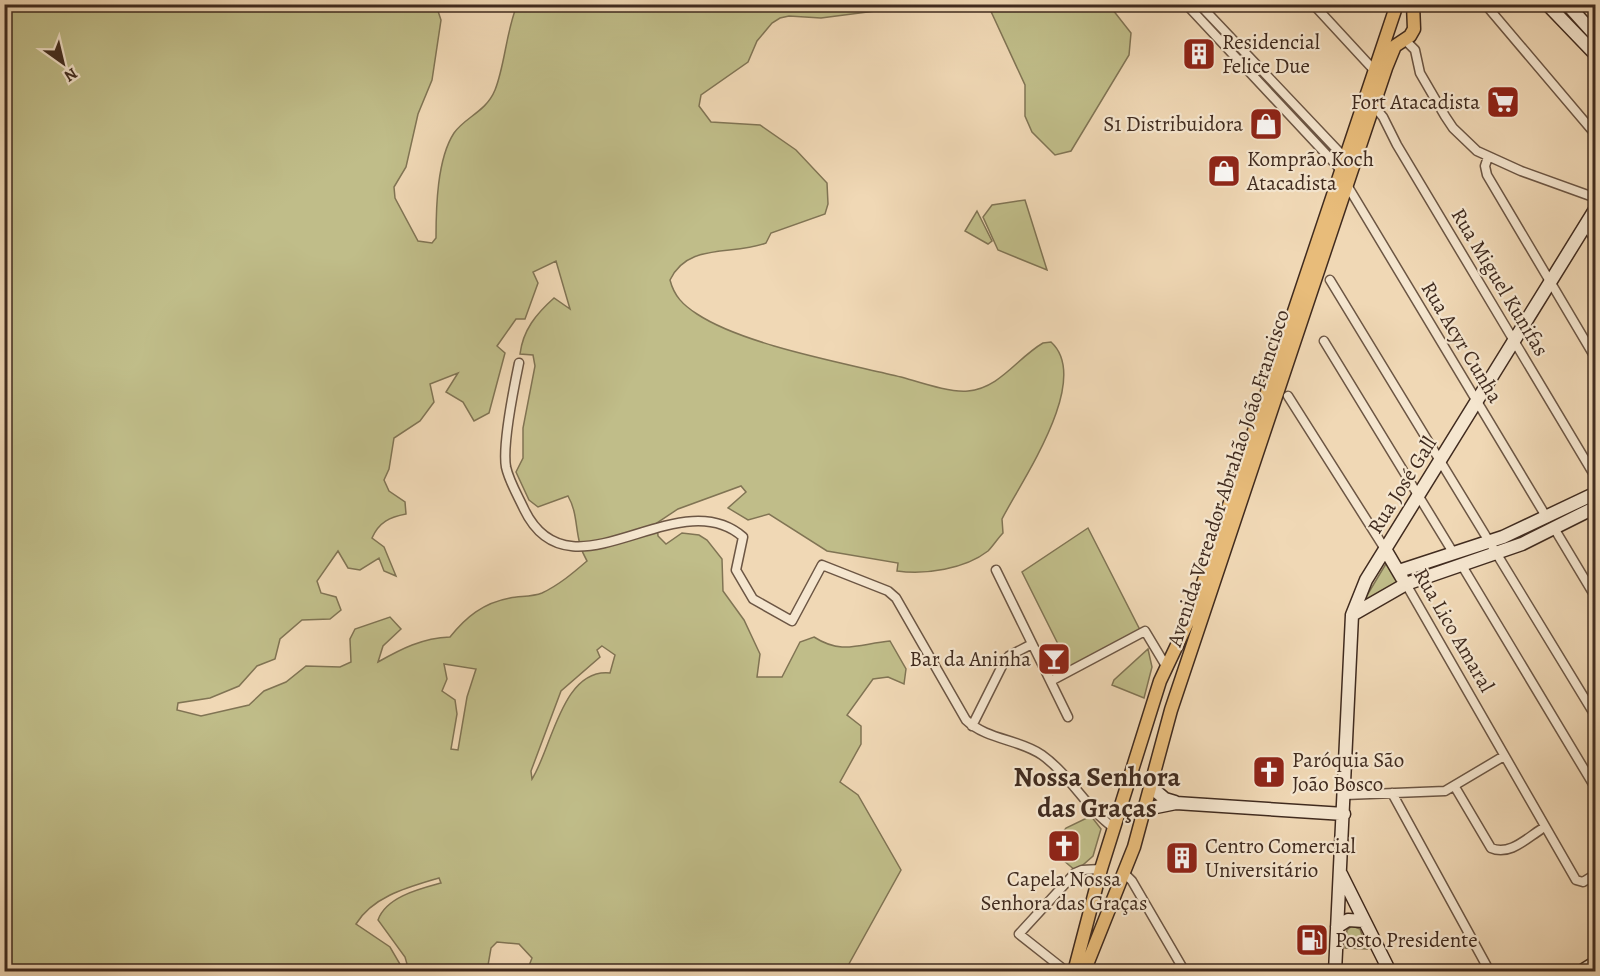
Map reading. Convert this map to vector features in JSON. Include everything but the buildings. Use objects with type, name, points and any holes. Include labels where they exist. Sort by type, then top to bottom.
[{"type":"main road","name":"Avenida Vereador Abrahão João Francisco","points":[[1068,970],[1166,666],[1195,607],[1396,4]]},
{"type":"main road","name":"Avenida Vereador Abrahão João Francisco","points":[[1084,972],[1124,873],[1144,813],[1164,733],[1373,105],[1392,51],[1414,29],[1413,4]]},
{"type":"main road","points":[[1547,4],[1594,50]]},
{"type":"main road","points":[[1567,4],[1596,36]]},
{"type":"main road","points":[[1391,20],[1395,30],[1404,39]]},
{"type":"main road","name":"Rua José Gall","points":[[1335,972],[1352,615],[1359,594],[1596,208]]},
{"type":"main road","points":[[1551,523],[1596,493]]},
{"type":"main road","points":[[1399,571],[1458,559],[1596,507]]},
{"type":"main road","name":"Rua Lico Amaral","points":[[1385,549],[1406,584]]},
{"type":"main road","points":[[1352,615],[1406,584],[1458,559]]},
{"type":"main road","points":[[1166,666],[1179,688]]},
{"type":"main road","points":[[1150,787],[1165,799],[1176,803]]},
{"type":"main road","points":[[1144,813],[1151,808],[1176,803],[1344,814]]},
{"type":"main road","points":[[1319,813],[1336,827],[1343,838]]},
{"type":"main road","points":[[1101,869],[1110,878],[1120,877],[1124,873]]},
{"type":"main road","points":[[1340,873],[1390,972]]},
{"type":"main road","points":[[1337,906],[1346,912],[1353,907],[1354,901]]},
{"type":"main road","points":[[1337,927],[1352,919],[1364,921]]},
{"type":"main road","points":[[1580,972],[1596,962]]},
{"type":"street","points":[[1199,4],[1308,119],[1342,163]]},
{"type":"street","points":[[1313,4],[1373,69]]},
{"type":"street","points":[[1485,4],[1596,135]]},
{"type":"street","points":[[1190,6],[1301,127],[1342,163]]},
{"type":"street","points":[[1404,39],[1415,50],[1419,73],[1453,128],[1477,151],[1596,198]]},
{"type":"street","points":[[1250,72],[1257,65]]},
{"type":"street","name":"Rua Miguel Kunifas","points":[[1373,105],[1383,117],[1397,145],[1596,478]]},
{"type":"street","points":[[1301,127],[1308,119]]},
{"type":"street","points":[[1488,157],[1485,166],[1487,175],[1596,359]]},
{"type":"street","name":"Rua Acyr Cunha","points":[[1347,185],[1596,598]]},
{"type":"street","points":[[1585,224],[1596,242]]},
{"type":"street","points":[[1330,280],[1596,717]]},
{"type":"street","points":[[1324,342],[1419,494],[1596,789]]},
{"type":"street","points":[[519,363],[505,459],[514,488],[529,519],[538,530],[558,542],[579,548],[690,520],[713,522],[743,537],[736,570],[753,599],[792,621],[822,565],[888,591],[896,598],[957,707],[972,726],[1039,753],[1055,765],[1113,828]]},
{"type":"street","name":"Rua Lico Amaral","points":[[1288,396],[1385,549]]},
{"type":"street","points":[[996,570],[1068,717]]},
{"type":"street","name":"Rua Lico Amaral","points":[[1406,584],[1576,880],[1583,882],[1596,874]]},
{"type":"street","points":[[1051,681],[1145,632],[1166,666]]},
{"type":"street","points":[[972,726],[1004,662],[1009,656],[1032,644]]},
{"type":"street","points":[[1345,795],[1445,791],[1504,756]]},
{"type":"street","points":[[1455,787],[1491,848],[1498,851],[1508,850],[1540,830]]},
{"type":"street","points":[[1392,793],[1490,972]]},
{"type":"street","points":[[1068,970],[1019,934],[1075,873],[1082,870],[1101,869]]},
{"type":"street","points":[[1124,873],[1132,881],[1185,972]]},
{"type":"shaded area","points":[[5,5],[436,5],[441,20],[432,80],[418,114],[406,167],[394,187],[395,198],[418,241],[432,243],[436,238],[437,198],[448,144],[459,127],[486,104],[495,90],[517,5],[922,5],[821,18],[789,16],[780,18],[772,23],[757,41],[748,62],[701,95],[699,106],[711,122],[760,125],[796,150],[827,183],[828,204],[825,214],[771,233],[766,243],[753,247],[712,252],[688,260],[678,268],[670,280],[680,300],[687,307],[717,325],[741,335],[795,352],[944,389],[968,391],[990,384],[1043,343],[1051,342],[1062,359],[1064,381],[1059,405],[1036,457],[1002,519],[1003,533],[988,551],[968,562],[932,571],[908,572],[897,571],[898,563],[827,551],[769,514],[748,520],[728,508],[746,492],[741,486],[678,509],[657,523],[658,536],[666,544],[682,533],[699,535],[707,540],[722,559],[723,591],[744,620],[760,654],[757,677],[782,677],[800,642],[814,637],[833,646],[842,647],[890,641],[906,669],[904,684],[888,677],[873,679],[847,715],[861,726],[861,744],[840,782],[858,795],[901,870],[845,971],[527,971],[532,958],[519,944],[497,942],[491,948],[487,971],[409,971],[405,957],[378,920],[388,905],[404,895],[441,883],[439,878],[404,889],[382,900],[363,914],[356,924],[390,947],[404,971],[5,972]],"holes":[[[556,261],[570,309],[554,298],[536,316],[524,337],[520,354],[533,355],[535,366],[523,428],[523,458],[516,472],[529,500],[538,507],[568,496],[572,504],[580,544],[587,561],[560,583],[542,593],[500,600],[483,607],[462,623],[450,637],[421,642],[378,662],[383,646],[401,629],[390,617],[355,629],[350,639],[351,662],[340,667],[306,666],[286,682],[264,691],[249,705],[201,716],[177,710],[178,703],[210,698],[239,686],[257,666],[275,659],[280,639],[302,620],[330,619],[341,610],[336,597],[321,593],[317,581],[338,551],[348,568],[360,570],[379,558],[384,571],[396,576],[384,547],[372,538],[386,521],[406,514],[405,502],[389,491],[384,480],[389,469],[394,438],[420,421],[434,402],[430,384],[458,373],[446,392],[463,402],[474,421],[489,413],[505,353],[497,346],[516,319],[525,319],[538,283],[533,272]],[[602,646],[615,655],[610,673],[594,675],[580,683],[570,696],[560,713],[532,779],[531,771],[561,691],[600,657],[597,650]],[[444,664],[476,669],[467,697],[458,750],[451,749],[457,714],[455,700],[442,691],[447,679]]]},
{"type":"shaded area","points":[[988,5],[1109,5],[1131,33],[1129,55],[1071,151],[1055,155],[1032,132],[1025,116],[1025,85]]},
{"type":"shaded area","points":[[1025,200],[1047,270],[998,250],[983,217],[992,205]]},
{"type":"shaded area","points":[[977,211],[992,241],[988,244],[965,231]]},
{"type":"shaded area","points":[[1088,528],[1140,630],[1070,668],[1022,572]]},
{"type":"shaded area","points":[[1387,562],[1400,581],[1368,602],[1363,602]]},
{"type":"shaded area","points":[[1148,649],[1152,667],[1144,698],[1112,685],[1114,680]]},
{"type":"shaded area","points":[[1091,816],[1101,829],[1093,856],[1076,871],[1050,849],[1066,828]]},
{"type":"shaded area","points":[[1352,926],[1360,929],[1367,949],[1345,948],[1347,930]]},
{"type":"place","name":"Residencial Felice Due","points":[[1199,54]]},
{"type":"place","name":"Fort Atacadista","points":[[1503,102]]},
{"type":"place","name":"S1 Distribuidora","points":[[1266,124]]},
{"type":"place","name":"Komprão Koch Atacadista","points":[[1224,171]]},
{"type":"place","name":"Bar da Aninha","points":[[1054,659]]},
{"type":"place","name":"Paróquia São João Bosco","points":[[1269,772]]},
{"type":"place","name":"Capela Nossa Senhora das Graças","points":[[1064,846]]},
{"type":"place","name":"Centro Comercial Universitário","points":[[1182,858]]},
{"type":"place","name":"Posto Presidente","points":[[1312,940]]},
{"type":"district","name":"Nossa Senhora das Graças","points":[[1097,792]]}]
